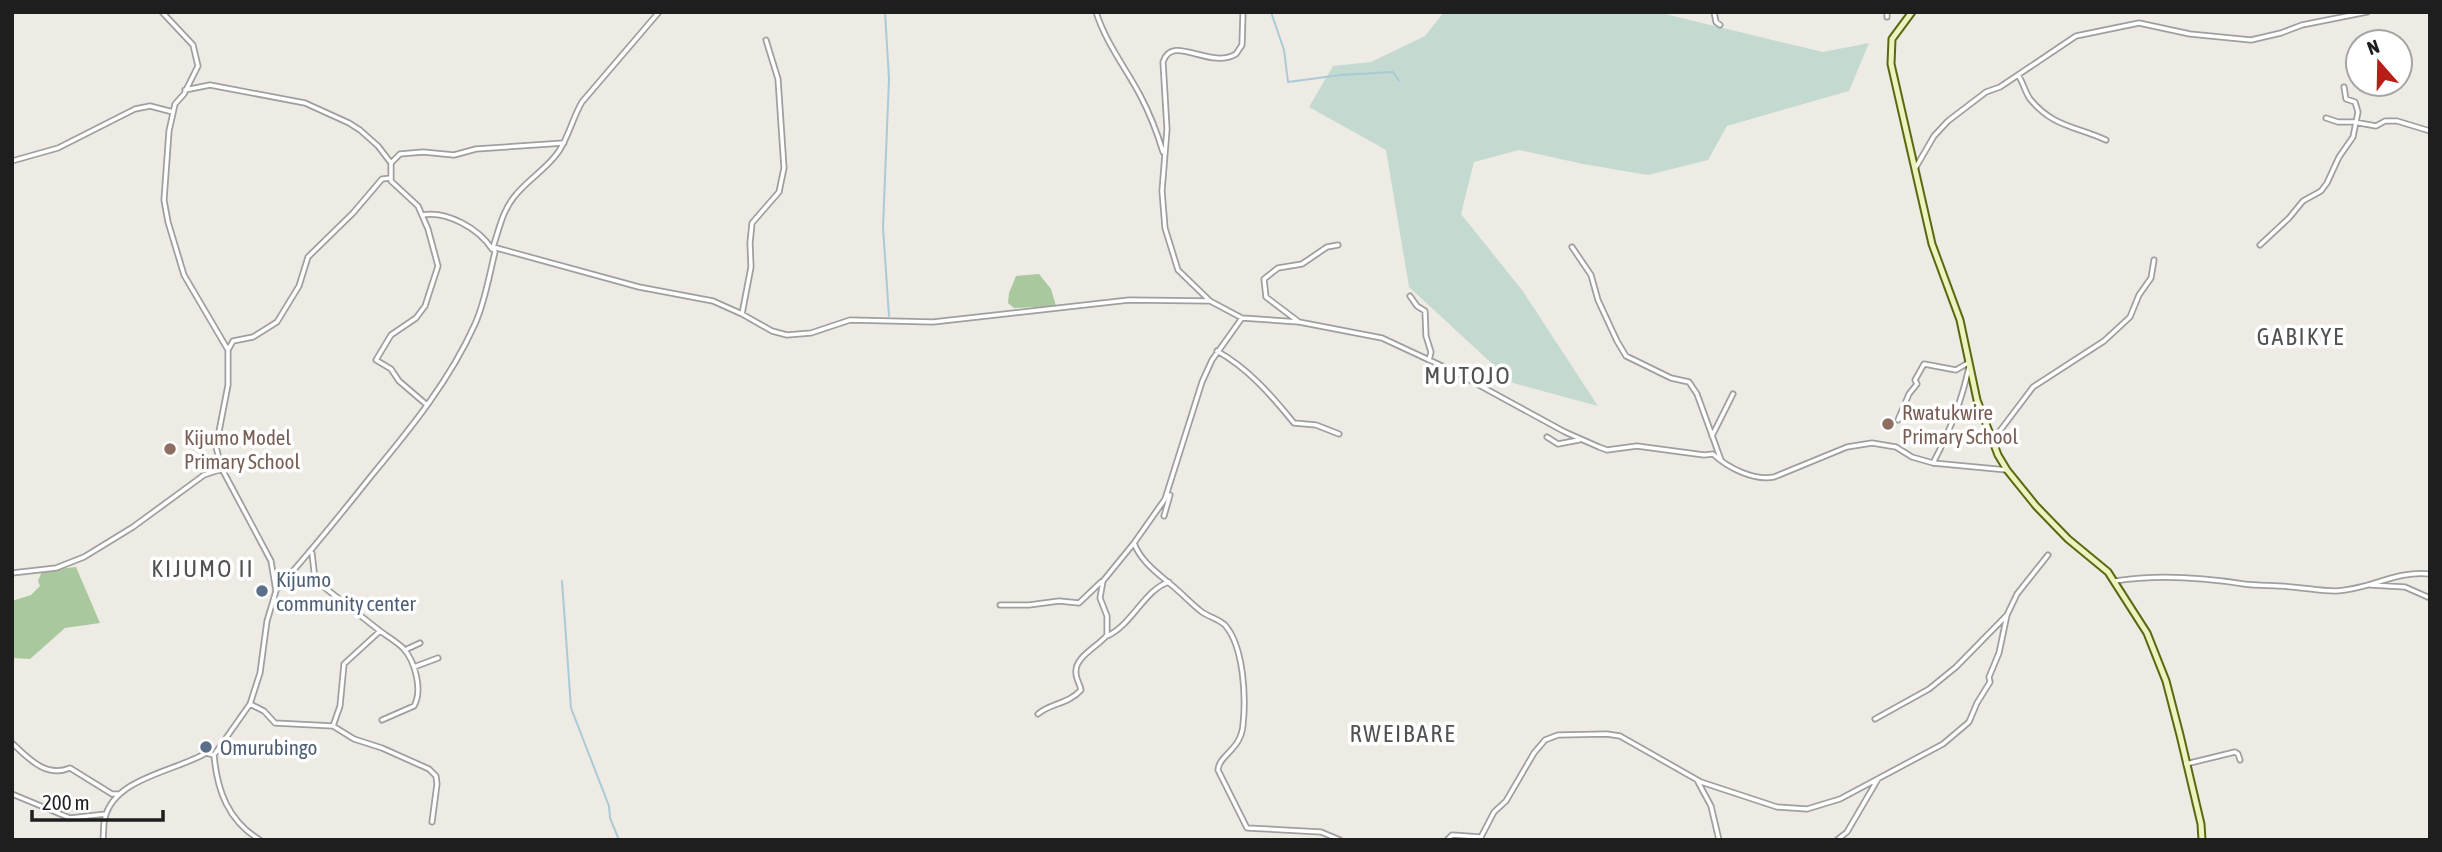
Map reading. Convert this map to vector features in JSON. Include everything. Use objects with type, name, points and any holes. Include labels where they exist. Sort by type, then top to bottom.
[{"type":"street","points":[[162,12],[193,45],[198,66],[184,94],[175,104],[169,131],[164,200],[168,222],[184,275],[228,350],[229,385],[216,447],[222,469],[271,561],[275,590],[267,621],[260,673],[250,704],[214,755],[219,791],[229,811],[242,828],[260,840]]},
{"type":"street","points":[[275,590],[312,551],[449,373],[475,323],[506,210],[515,196],[550,163],[564,142],[582,102],[659,12]]},
{"type":"street","points":[[1096,12],[1113,52],[1139,93],[1154,124],[1165,155]]},
{"type":"street","points":[[1243,12],[1242,45],[1231,57],[1209,59],[1181,49],[1165,56],[1163,68],[1167,129],[1162,211],[1178,270],[1210,302],[1242,318],[1299,322],[1382,338],[1607,450],[1637,446],[1713,454],[1722,462],[1765,479],[1847,447],[1872,443],[1896,447],[1912,457],[1933,463],[2007,470]]},
{"type":"street","points":[[1714,12],[1716,22],[1720,25]]},
{"type":"street","points":[[1912,12],[1892,38],[1890,54],[1932,244],[1960,320],[1977,400],[2007,470],[2068,540],[2115,581],[2147,633],[2166,681],[2201,824],[2202,840]]},
{"type":"street","points":[[1915,169],[1940,128],[1986,92],[2000,87],[2076,36],[2139,23],[2190,34],[2251,40],[2302,25],[2367,12]]},
{"type":"street","points":[[742,314],[751,267],[752,223],[779,192],[784,168],[778,79],[766,40]]},
{"type":"street","points":[[2018,75],[2026,85],[2031,99],[2044,114],[2062,125],[2106,140]]},
{"type":"street","points":[[185,90],[210,85],[305,103],[360,130],[378,146],[391,163],[391,181],[415,202],[422,215],[437,261],[436,276],[425,306],[416,318],[391,335],[376,360],[391,369],[399,381],[427,405]]},
{"type":"street","points":[[2260,245],[2303,201],[2321,191],[2350,143],[2357,107],[2355,102],[2346,98]]},
{"type":"street","points":[[12,162],[58,148],[135,109],[150,106],[173,112]]},
{"type":"street","points":[[2326,118],[2376,126],[2392,120],[2430,131]]},
{"type":"street","points":[[391,163],[400,154],[423,152],[454,155],[476,149],[564,142]]},
{"type":"street","points":[[228,350],[233,341],[253,337],[277,322],[299,286],[308,257],[328,240],[382,179],[391,178]]},
{"type":"street","points":[[422,215],[439,215],[471,228],[485,238],[494,250],[639,287],[713,301],[772,331],[798,335],[850,320],[933,321],[1129,300],[1210,302]]},
{"type":"street","points":[[1299,322],[1266,297],[1264,279],[1278,268],[1302,264],[1327,247],[1338,245]]},
{"type":"street","points":[[1572,247],[1591,275],[1598,300],[1626,356],[1671,378],[1689,382],[1722,462]]},
{"type":"street","points":[[1993,440],[2033,387],[2104,341],[2130,317],[2139,295],[2151,278],[2154,260]]},
{"type":"street","points":[[1410,296],[1417,306],[1425,311],[1426,336],[1431,352],[1429,360]]},
{"type":"street","points":[[1000,605],[1059,601],[1079,603],[1102,581],[1134,543],[1167,495],[1202,382],[1217,351],[1242,318]]},
{"type":"street","points":[[1217,351],[1232,359],[1267,392],[1294,423],[1314,424],[1339,434]]},
{"type":"street","points":[[1898,420],[1924,364],[1956,370],[1970,362]]},
{"type":"street","points":[[1933,463],[1965,386],[1970,362]]},
{"type":"street","points":[[1712,436],[1733,394]]},
{"type":"street","points":[[1546,437],[1558,444],[1581,439]]},
{"type":"street","points":[[12,573],[56,568],[83,557],[133,527],[204,475],[222,469]]},
{"type":"street","points":[[1164,516],[1169,503],[1170,495],[1167,495]]},
{"type":"street","points":[[1134,543],[1143,559],[1200,611],[1226,626],[1235,647],[1243,683],[1244,723],[1239,742],[1219,765],[1218,770],[1245,824],[1252,830],[1265,828],[1284,832],[1321,832],[1340,840]]},
{"type":"street","points":[[312,551],[315,580],[405,650],[414,667],[416,704],[382,720]]},
{"type":"street","points":[[1447,840],[1452,835],[1481,837],[1494,812],[1506,801],[1534,753],[1545,740],[1558,736],[1620,736],[1696,779],[1777,807],[1799,810],[1840,799],[1944,744],[1969,722],[1990,682],[1989,677],[2007,615],[2017,594],[2048,555]]},
{"type":"street","points":[[2115,581],[2136,577],[2199,577],[2242,584],[2334,591],[2368,585],[2396,575],[2419,572],[2430,574]]},
{"type":"street","points":[[1102,581],[1100,598],[1107,616],[1105,637]]},
{"type":"street","points":[[1038,714],[1046,707],[1060,704],[1078,694],[1081,690],[1075,671],[1088,651],[1105,637],[1116,633],[1152,593],[1169,582]]},
{"type":"street","points":[[2368,585],[2405,587],[2430,598]]},
{"type":"street","points":[[1875,719],[1929,689],[1956,667],[2007,615]]},
{"type":"street","points":[[334,726],[340,706],[344,664],[380,631]]},
{"type":"street","points":[[405,650],[420,643]]},
{"type":"street","points":[[414,667],[438,658]]},
{"type":"street","points":[[250,704],[264,711],[275,723],[334,726],[354,739],[429,769],[436,776],[437,784],[432,822]]},
{"type":"street","points":[[12,743],[50,772],[60,773],[70,768],[111,794],[119,794],[162,771],[193,761],[206,753],[214,755]]},
{"type":"street","points":[[2186,764],[2235,752],[2240,761]]},
{"type":"street","points":[[1696,779],[1711,806],[1719,840]]},
{"type":"street","points":[[1838,840],[1847,832],[1878,779]]},
{"type":"street","points":[[12,794],[70,818],[106,814]]},
{"type":"street","points":[[103,840],[106,814],[119,794]]},
{"type":"green space","points":[[1444,12],[1657,12],[1823,52],[1869,43],[1849,91],[1727,126],[1708,160],[1648,175],[1519,150],[1474,162],[1461,214],[1522,290],[1598,406],[1513,383],[1409,287],[1386,150],[1309,107],[1333,66],[1371,62],[1425,36]]},
{"type":"green space","points":[[1039,274],[1051,289],[1056,306],[1014,308],[1008,303],[1016,276]]},
{"type":"green space","points":[[76,567],[100,623],[65,628],[30,659],[12,658],[12,601],[31,595],[40,586],[38,581],[42,571]]},
{"type":"waterway","points":[[885,12],[889,79],[883,227],[889,316]]},
{"type":"waterway","points":[[1271,12],[1284,50],[1288,82],[1393,72],[1399,81]]},
{"type":"waterway","points":[[562,581],[571,708],[609,806],[610,818],[619,840]]},
{"type":"place","name":"Rwatukwire Primary School","points":[[1888,424]]},
{"type":"place","name":"Kijumo Model Primary School","points":[[170,449]]},
{"type":"place","name":"Kijumo community center","points":[[262,591]]},
{"type":"place","name":"Omurubingo","points":[[206,747]]},
{"type":"district","name":"GABIKYE","points":[[2301,336]]},
{"type":"district","name":"MUTOJO","points":[[1468,375]]},
{"type":"district","name":"KIJUMO II","points":[[203,568]]},
{"type":"district","name":"RWEIBARE","points":[[1403,733]]}]
